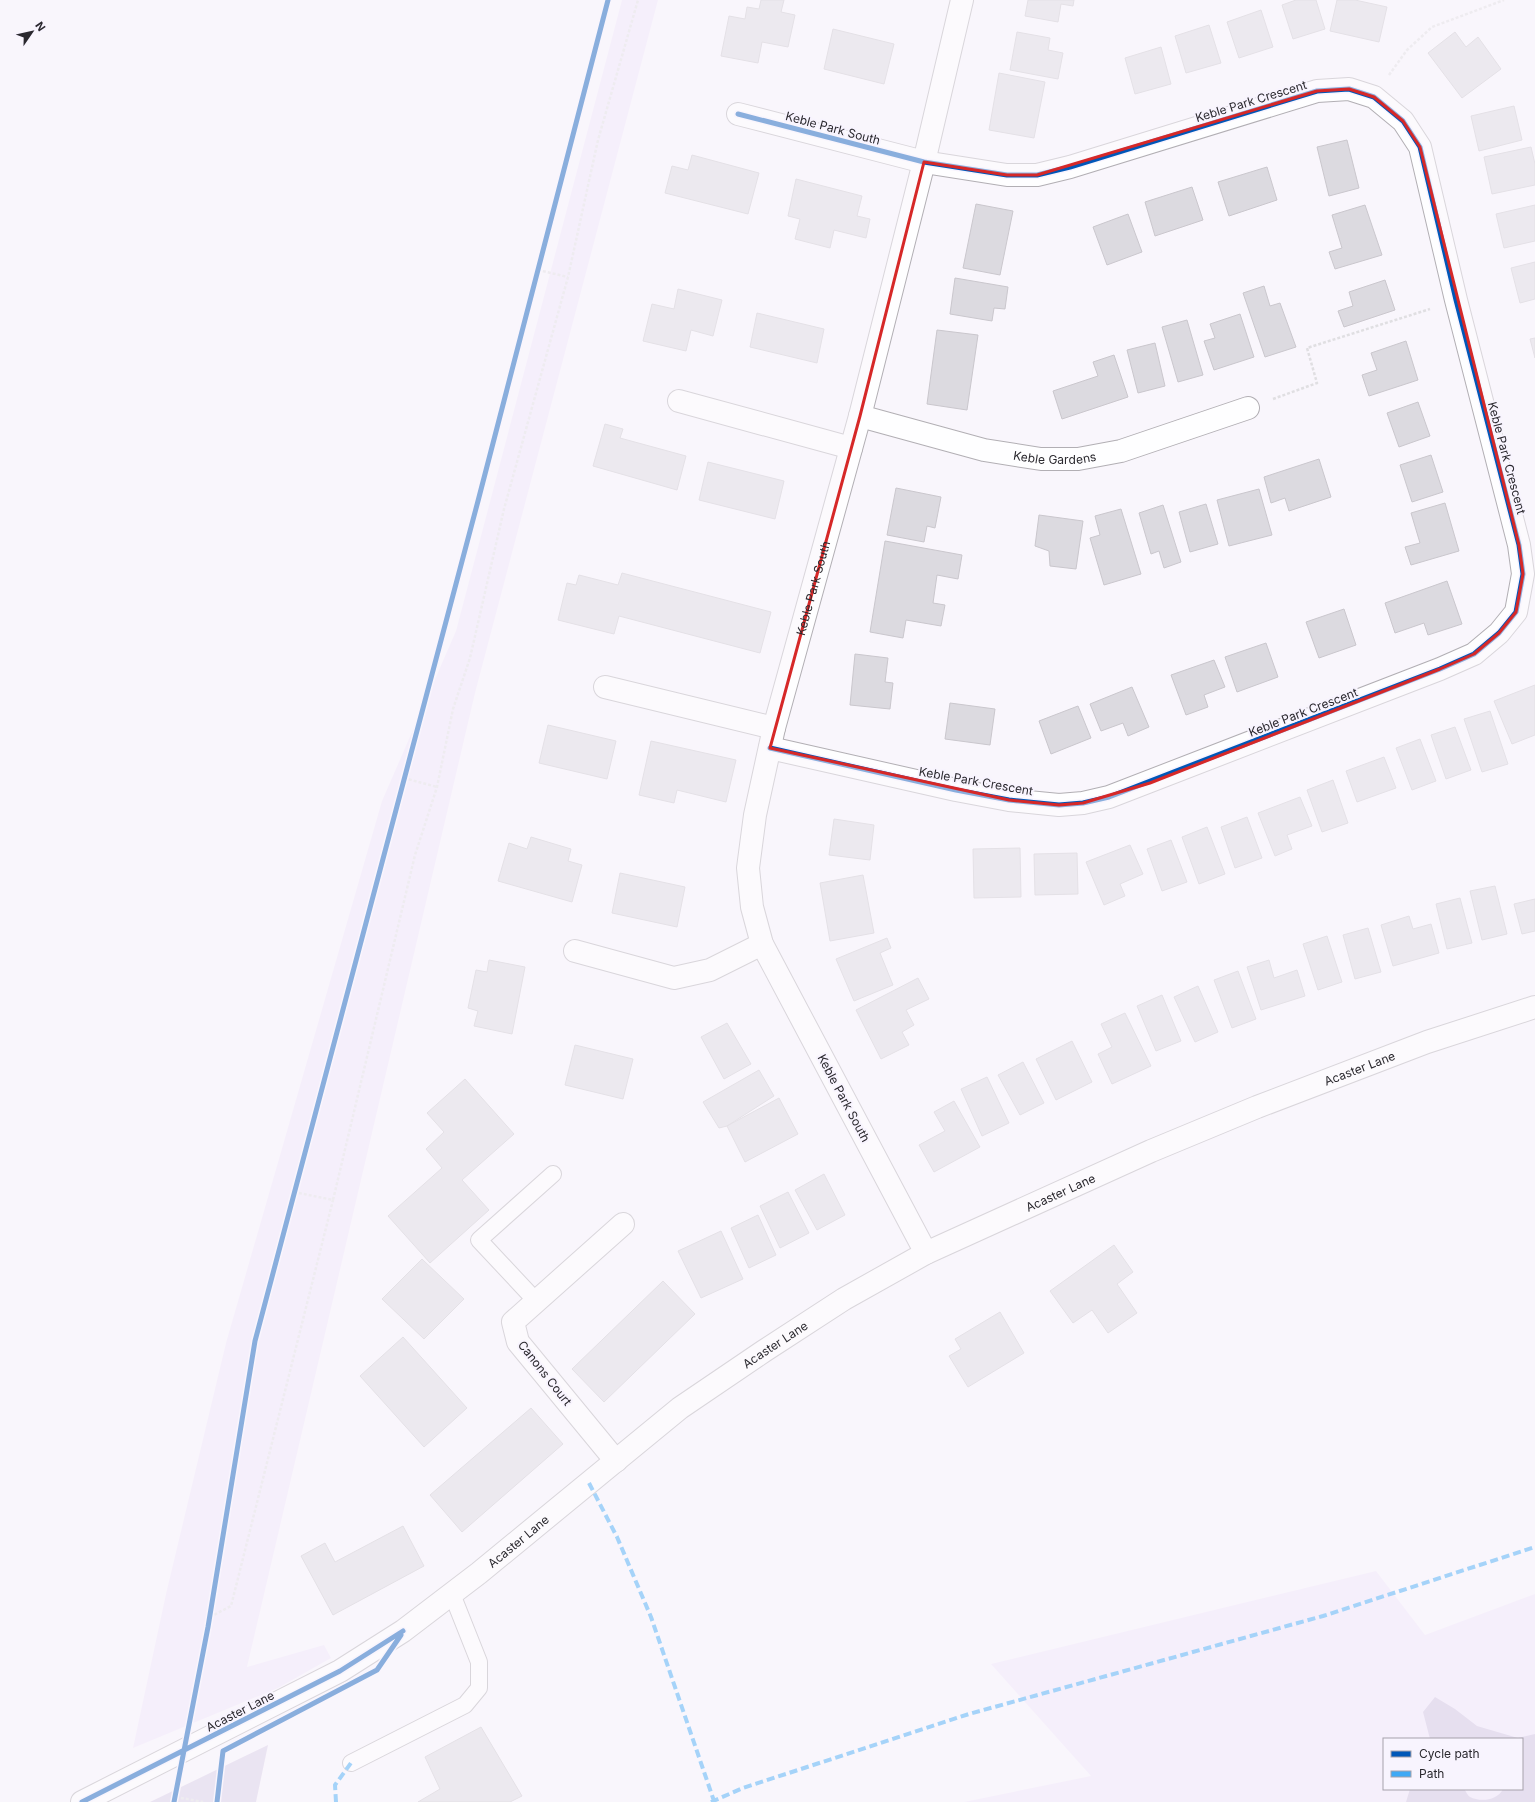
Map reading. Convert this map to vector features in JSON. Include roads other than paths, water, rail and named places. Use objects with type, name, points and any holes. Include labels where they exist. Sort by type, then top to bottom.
[{"type":"street","name":"Keble Park South","points":[[926,1253],[762,944],[752,907],[748,868],[755,815],[772,738],[860,416],[924,162],[962,0]]},
{"type":"street","name":"Keble Park Crescent","points":[[772,738],[956,790],[1009,800],[1059,805],[1084,803],[1109,797],[1150,783],[1474,654],[1499,633],[1516,612],[1523,574],[1519,545],[1456,300],[1420,148],[1403,121],[1374,96],[1349,89],[1317,91],[1070,167],[1037,175],[1007,175],[924,162]]},
{"type":"street","name":"Keble Park South","points":[[738,114],[924,162]]},
{"type":"street","points":[[679,401],[851,448]]},
{"type":"street","name":"Keble Gardens","points":[[860,416],[984,450],[1041,459],[1071,459],[1121,451],[1248,408]]},
{"type":"street","points":[[605,687],[772,738]]},
{"type":"street","points":[[575,951],[674,978],[710,970],[762,944]]},
{"type":"street","name":"Acaster Lane","points":[[82,1802],[340,1671],[403,1631],[452,1594],[680,1408],[844,1299],[926,1253],[1151,1151],[1257,1107],[1427,1042],[1535,1008]]},
{"type":"street","name":"Canons Court","points":[[616,1461],[518,1342],[513,1322],[623,1224]]},
{"type":"lane","points":[[537,1302],[480,1240],[553,1174]]},
{"type":"lane","points":[[351,1763],[465,1705],[479,1688],[479,1662],[452,1594]]}]
